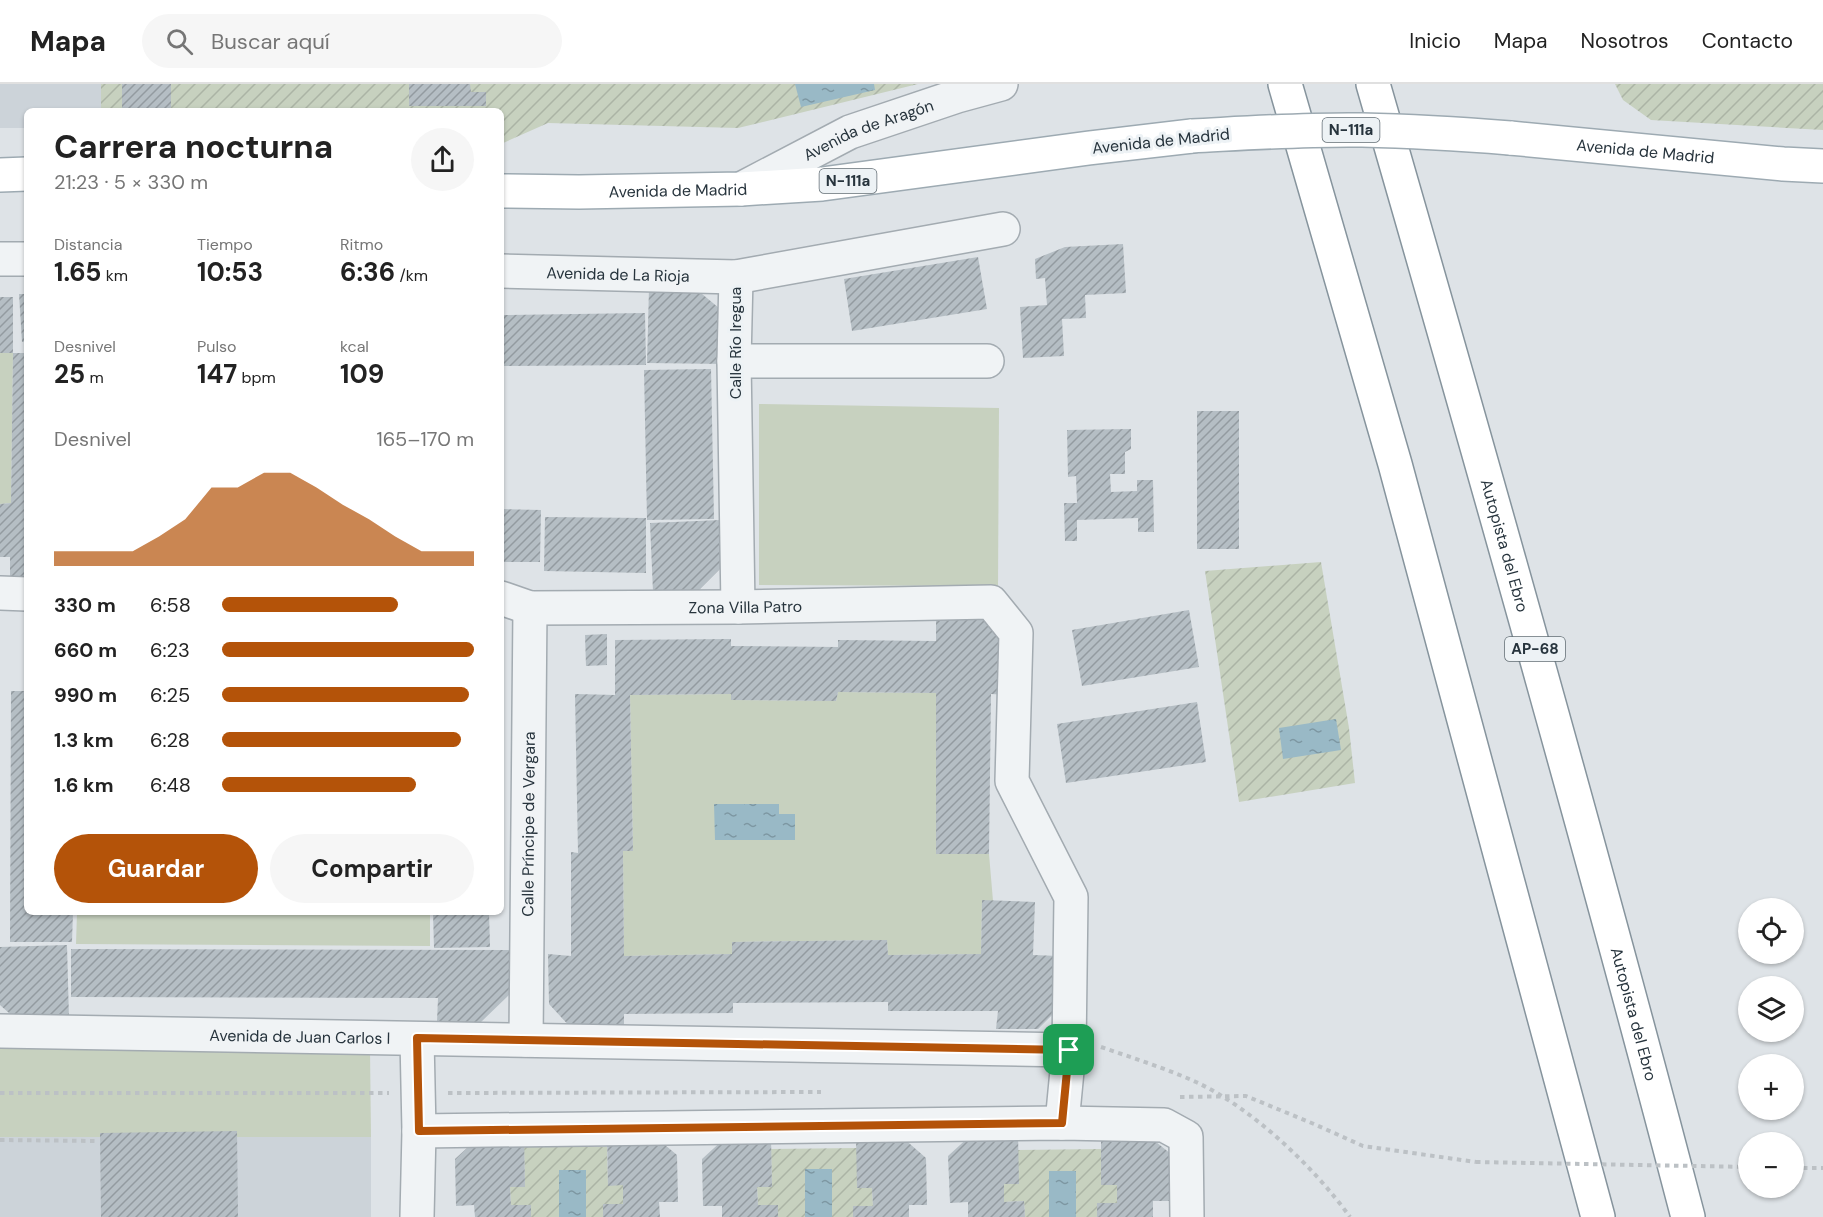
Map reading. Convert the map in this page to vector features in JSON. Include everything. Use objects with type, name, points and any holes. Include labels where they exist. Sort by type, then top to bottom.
[{"type":"main road","points":[[1285,84],[1395,464],[1598,1217]]},
{"type":"main road","name":"Autopista del Ebro","points":[[1373,84],[1510,558],[1688,1217]]},
{"type":"main road","name":"Avenida de Madrid","points":[[504,191],[741,189],[822,184],[1089,148],[1192,136],[1274,131],[1433,132],[1823,166]]},
{"type":"main road","points":[[0,175],[24,174]]},
{"type":"street","name":"Avenida de Aragón","points":[[741,189],[850,132],[957,96],[1001,84]]},
{"type":"street","name":"Calle Río Iregua","points":[[738,608],[734,361],[736,277],[1003,229]]},
{"type":"street","points":[[0,259],[24,259]]},
{"type":"street","name":"Avenida de La Rioja","points":[[504,271],[736,277]]},
{"type":"street","points":[[734,361],[987,361]]},
{"type":"street","points":[[0,593],[24,594]]},
{"type":"street","name":"Zona Villa Patro","points":[[515,603],[738,608],[991,602],[1017,633],[1012,781],[1071,897],[1069,1050]]},
{"type":"street","name":"Calle Príncipe de Vergara","points":[[515,603],[526,1040]]},
{"type":"street","name":"Avenida de Juan Carlos I","points":[[0,1031],[1069,1050]]},
{"type":"street","points":[[417,1038],[419,1131],[417,1217]]},
{"type":"street","points":[[1062,1123],[1069,1050]]},
{"type":"street","points":[[419,1131],[1062,1123],[1164,1125],[1186,1137],[1187,1217]]},
{"type":"path","points":[[1069,1050],[1100,1047],[1196,1082],[1222,1096],[1275,1136],[1309,1168],[1350,1217]]},
{"type":"path","points":[[0,1140],[96,1141]]},
{"type":"path","points":[[1476,1162],[1738,1167]]},
{"type":"path","points":[[1804,1168],[1823,1168]]},
{"type":"shaded area","points":[[0,84],[101,84],[101,108],[24,108],[24,128],[0,128]]},
{"type":"shaded area","points":[[0,1137],[371,1137],[371,1217],[0,1217]]},
{"type":"green space","points":[[101,84],[918,84],[738,128],[548,123],[504,143],[504,108],[101,108]]},
{"type":"green space","points":[[1615,84],[1823,84],[1823,130],[1651,120],[1623,100]]},
{"type":"green space","points":[[0,353],[13,353],[11,503],[0,504]]},
{"type":"green space","points":[[759,404],[999,408],[998,586],[759,585]]},
{"type":"green space","points":[[1321,562],[1349,728],[1355,783],[1239,802],[1205,571]]},
{"type":"green space","points":[[838,692],[936,693],[936,853],[989,854],[993,901],[982,901],[981,954],[888,955],[887,940],[732,942],[732,954],[624,956],[623,851],[633,851],[630,695],[731,694],[731,700],[836,701]]},
{"type":"green space","points":[[77,915],[430,915],[430,946],[76,944]]},
{"type":"green space","points":[[0,1044],[370,1049],[371,1137],[0,1137]]},
{"type":"green space","points":[[524,1147],[607,1147],[608,1185],[623,1185],[623,1204],[603,1204],[603,1217],[531,1217],[531,1205],[511,1205],[510,1187],[525,1187]]},
{"type":"green space","points":[[857,1148],[857,1188],[872,1188],[873,1206],[853,1207],[853,1217],[778,1217],[778,1205],[758,1205],[757,1187],[772,1187],[771,1149]]},
{"type":"green space","points":[[1101,1149],[1117,1185],[1117,1203],[1097,1203],[1097,1217],[1025,1217],[1024,1201],[1004,1202],[1004,1184],[1018,1150]]},
{"type":"water","points":[[795,84],[874,84],[875,90],[801,107]]},
{"type":"water","points":[[1336,719],[1341,750],[1283,759],[1279,728]]},
{"type":"water","points":[[714,804],[779,804],[779,814],[795,814],[795,840],[715,840]]},
{"type":"water","points":[[805,1169],[832,1169],[832,1217],[805,1217]]},
{"type":"water","points":[[559,1170],[586,1170],[586,1217],[559,1217]]},
{"type":"water","points":[[1049,1171],[1076,1171],[1076,1217],[1049,1217]]},
{"type":"building","points":[[122,84],[171,84],[171,108],[122,108]]},
{"type":"building","points":[[409,84],[470,84],[471,92],[486,92],[486,106],[409,106]]},
{"type":"building","points":[[1123,244],[1126,293],[1085,295],[1086,318],[1062,319],[1064,356],[1023,358],[1020,307],[1047,305],[1045,278],[1036,279],[1035,259],[1065,247]]},
{"type":"building","points":[[978,257],[987,309],[852,331],[844,279]]},
{"type":"building","points":[[649,288],[696,289],[725,313],[725,364],[647,363]]},
{"type":"building","points":[[19,294],[24,294],[24,342],[22,342]]},
{"type":"building","points":[[0,297],[13,297],[13,353],[0,353]]},
{"type":"building","points":[[645,313],[646,365],[504,366],[504,315]]},
{"type":"building","points":[[13,353],[24,353],[24,582],[10,581],[10,557],[0,557],[0,504],[11,503]]},
{"type":"building","points":[[711,369],[714,519],[647,520],[644,370]]},
{"type":"building","points":[[1197,411],[1239,411],[1239,549],[1197,549]]},
{"type":"building","points":[[1131,429],[1131,449],[1125,452],[1125,474],[1110,474],[1111,492],[1137,491],[1137,480],[1153,480],[1154,532],[1138,532],[1138,518],[1077,520],[1077,541],[1065,541],[1064,503],[1077,503],[1076,476],[1068,477],[1067,430]]},
{"type":"building","points":[[504,509],[541,510],[540,562],[504,562]]},
{"type":"building","points":[[545,517],[646,518],[646,573],[544,571]]},
{"type":"building","points":[[721,520],[723,566],[699,590],[653,592],[650,523]]},
{"type":"building","points":[[1189,610],[1199,667],[1082,686],[1072,630]]},
{"type":"building","points":[[936,616],[982,616],[1009,644],[1009,695],[991,694],[989,854],[936,854],[936,693],[838,692],[836,701],[731,700],[731,694],[630,695],[633,851],[623,851],[624,956],[732,954],[732,942],[887,940],[888,955],[981,954],[982,900],[1035,902],[1033,955],[1059,956],[1059,1008],[1038,1029],[996,1029],[998,1011],[888,1011],[888,1002],[733,1003],[733,1013],[624,1014],[624,1031],[573,1030],[549,1004],[548,954],[571,956],[571,852],[578,853],[575,694],[615,695],[615,640],[731,639],[731,646],[838,647],[838,640],[936,641]]},
{"type":"building","points":[[607,634],[607,665],[586,666],[585,635]]},
{"type":"building","points":[[11,691],[24,691],[24,915],[73,915],[72,942],[10,942]]},
{"type":"building","points":[[1197,702],[1206,762],[1066,783],[1057,724]]},
{"type":"building","points":[[433,915],[489,915],[490,947],[434,948]]},
{"type":"building","points":[[67,945],[69,1019],[18,1021],[0,1005],[0,947]]},
{"type":"building","points":[[71,949],[509,950],[509,995],[481,1022],[437,1022],[438,998],[71,997]]},
{"type":"building","points":[[237,1131],[238,1217],[101,1217],[100,1133]]},
{"type":"building","points":[[1018,1133],[1019,1184],[1004,1184],[1004,1202],[1024,1201],[1025,1217],[968,1217],[968,1202],[950,1203],[948,1156],[972,1134]]},
{"type":"building","points":[[1101,1134],[1146,1134],[1171,1154],[1172,1201],[1153,1201],[1153,1217],[1097,1217],[1097,1203],[1117,1203],[1117,1185],[1101,1185]]},
{"type":"building","points":[[607,1135],[653,1135],[677,1155],[678,1202],[659,1202],[660,1217],[603,1217],[603,1204],[623,1204],[623,1185],[608,1186]]},
{"type":"building","points":[[524,1136],[525,1187],[510,1187],[511,1205],[531,1205],[531,1217],[475,1217],[474,1205],[456,1206],[455,1159],[479,1137]]},
{"type":"building","points":[[771,1137],[772,1187],[757,1187],[758,1205],[778,1205],[778,1217],[722,1217],[722,1206],[703,1206],[702,1159],[725,1138]]},
{"type":"building","points":[[902,1137],[926,1158],[927,1205],[909,1205],[909,1217],[853,1217],[853,1206],[873,1206],[872,1188],[857,1188],[856,1138]]},
{"type":"route","points":[[417,1038],[1069,1050],[1062,1123],[419,1131],[417,1038]]}]
